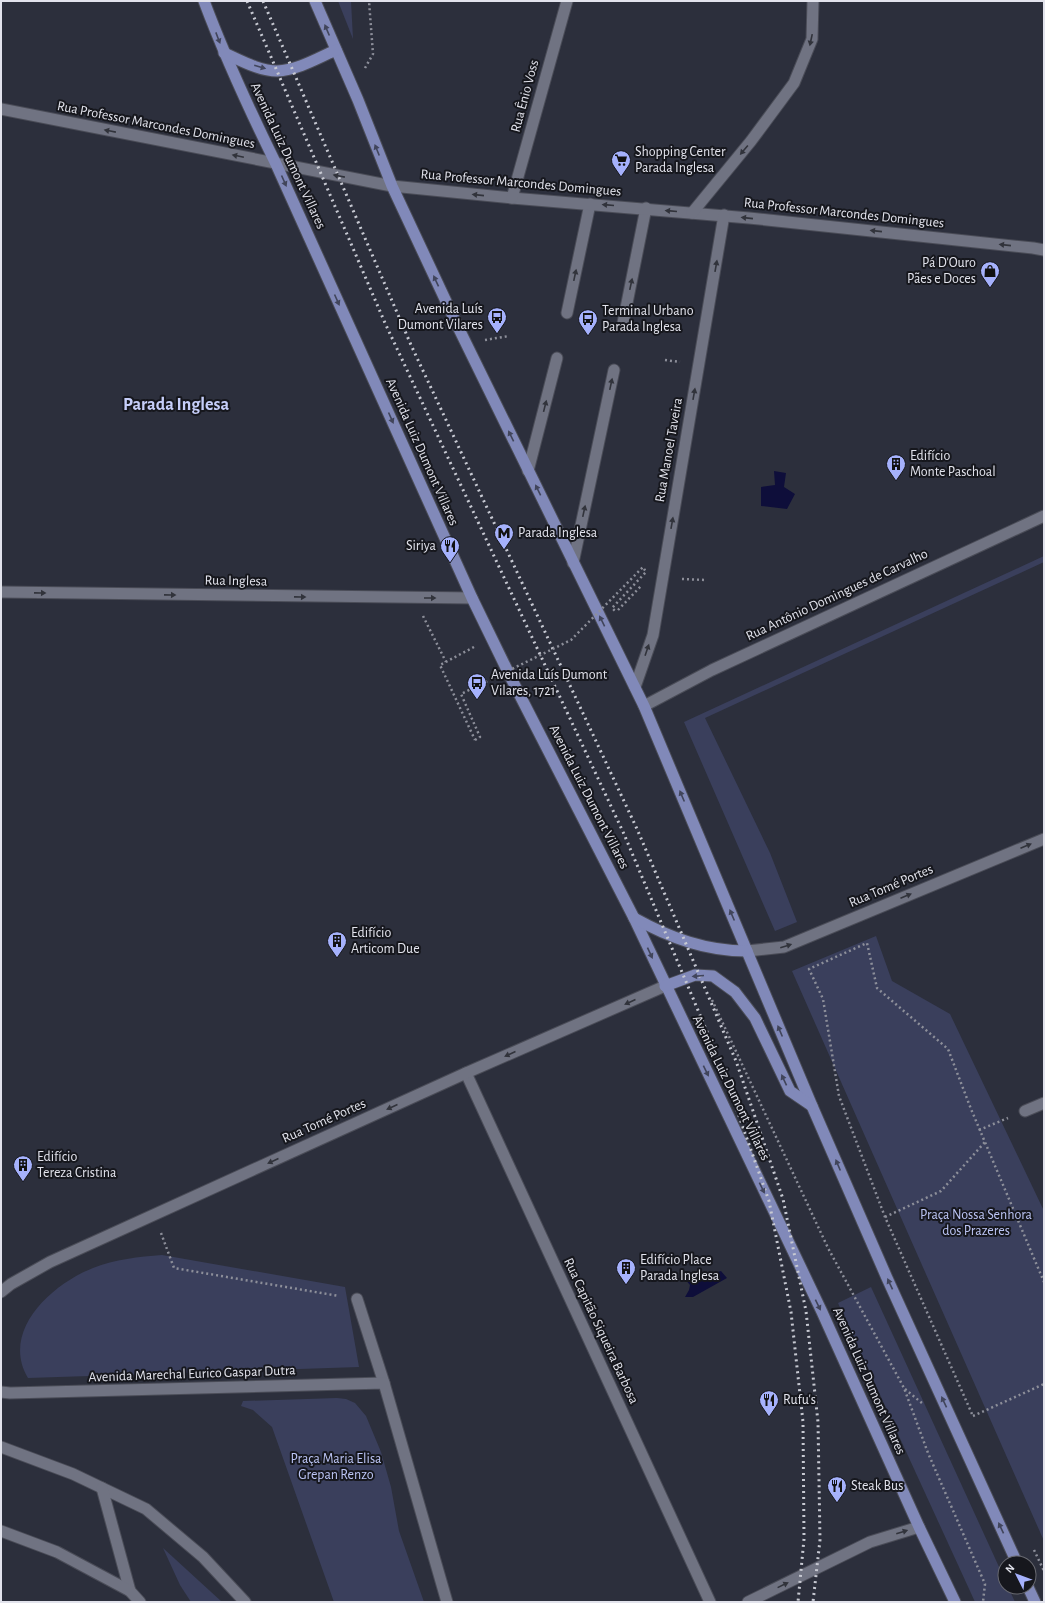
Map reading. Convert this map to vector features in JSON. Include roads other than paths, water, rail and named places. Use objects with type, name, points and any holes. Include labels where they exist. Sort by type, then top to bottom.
[{"type":"main road","name":"Avenida Luiz Dumont Villares","points":[[204,1],[224,53],[276,164],[472,598],[634,918],[665,986],[822,1312],[919,1527],[955,1602]]},
{"type":"main road","points":[[315,1],[392,186],[459,329],[644,706],[812,1106],[887,1278],[1013,1555]]},
{"type":"main road","points":[[224,53],[261,68],[277,71],[301,66],[336,50]]},
{"type":"main road","points":[[634,918],[663,932],[697,945],[713,949],[747,951]]},
{"type":"main road","points":[[665,986],[695,975],[702,975],[713,976],[735,992],[755,1018],[790,1091],[812,1106]]},
{"type":"street","name":"Rua Ênio Voss","points":[[512,198],[567,1]]},
{"type":"street","points":[[692,212],[751,141],[794,83],[812,40],[813,1]]},
{"type":"street","name":"Rua Professor Marcondes Domingues","points":[[1,109],[392,186],[512,198],[724,215],[1044,250]]},
{"type":"street","points":[[567,313],[590,204]]},
{"type":"street","points":[[623,323],[646,208]]},
{"type":"street","name":"Rua Manoel Taveira","points":[[635,687],[652,634],[724,215]]},
{"type":"street","points":[[528,471],[557,358]]},
{"type":"street","points":[[573,563],[614,370]]},
{"type":"street","name":"Rua Antônio Domingues de Carvalho","points":[[644,706],[712,670],[1044,516]]},
{"type":"street","name":"Rua Inglesa","points":[[1,592],[472,598]]},
{"type":"street","name":"Rua Tomé Portes","points":[[747,951],[784,947],[1044,839]]},
{"type":"street","name":"Rua Tomé Portes","points":[[1,1292],[11,1284],[50,1262],[665,986]]},
{"type":"street","name":"Rua Capitão Siqueira Barbosa","points":[[466,1074],[710,1602]]},
{"type":"street","points":[[1025,1111],[1044,1103]]},
{"type":"street","points":[[357,1299],[384,1383],[447,1602]]},
{"type":"street","name":"Avenida Marechal Eurico Gaspar Dutra","points":[[1,1392],[10,1394],[384,1383]]},
{"type":"street","points":[[1,1447],[73,1474],[146,1509],[203,1557],[245,1602]]},
{"type":"street","points":[[102,1488],[130,1591]]},
{"type":"street","points":[[748,1602],[870,1542],[919,1527]]},
{"type":"street","points":[[1,1531],[58,1552],[130,1591],[140,1602]]},
{"type":"railway","points":[[247,1],[385,323],[624,834],[721,1065],[769,1201],[791,1312],[803,1422],[804,1539],[798,1602]]},
{"type":"railway","points":[[263,1],[411,345],[637,829],[736,1061],[783,1199],[806,1311],[818,1422],[820,1540],[813,1602]]},
{"type":"place","name":"Shopping Center Parada Inglesa","points":[[621,177]]},
{"type":"place","name":"Pá D'Ouro Pães e Doces","points":[[990,288]]},
{"type":"place","name":"Avenida Luís Dumont Vilares","points":[[497,334]]},
{"type":"place","name":"Terminal Urbano Parada Inglesa","points":[[588,336]]},
{"type":"place","name":"Edifício Monte Paschoal","points":[[896,481]]},
{"type":"place","name":"Parada Inglesa","points":[[504,550]]},
{"type":"place","name":"Siriya","points":[[450,563]]},
{"type":"place","name":"Avenida Luís Dumont Vilares, 1721","points":[[477,700]]},
{"type":"place","name":"Edifício Articom Due","points":[[337,958]]},
{"type":"place","name":"Edifício Tereza Cristina","points":[[23,1182]]},
{"type":"place","name":"Edifício Place Parada Inglesa","points":[[626,1285]]},
{"type":"place","name":"Rufu's","points":[[769,1417]]},
{"type":"place","name":"Steak Bus","points":[[837,1503]]},
{"type":"district","name":"Parada Inglesa","points":[[176,405]]},
{"type":"park label","name":"Praça Nossa Senhora dos Prazeres","points":[[976,1224]]},
{"type":"park label","name":"Praça Maria Elisa Grepan Renzo","points":[[336,1468]]}]
